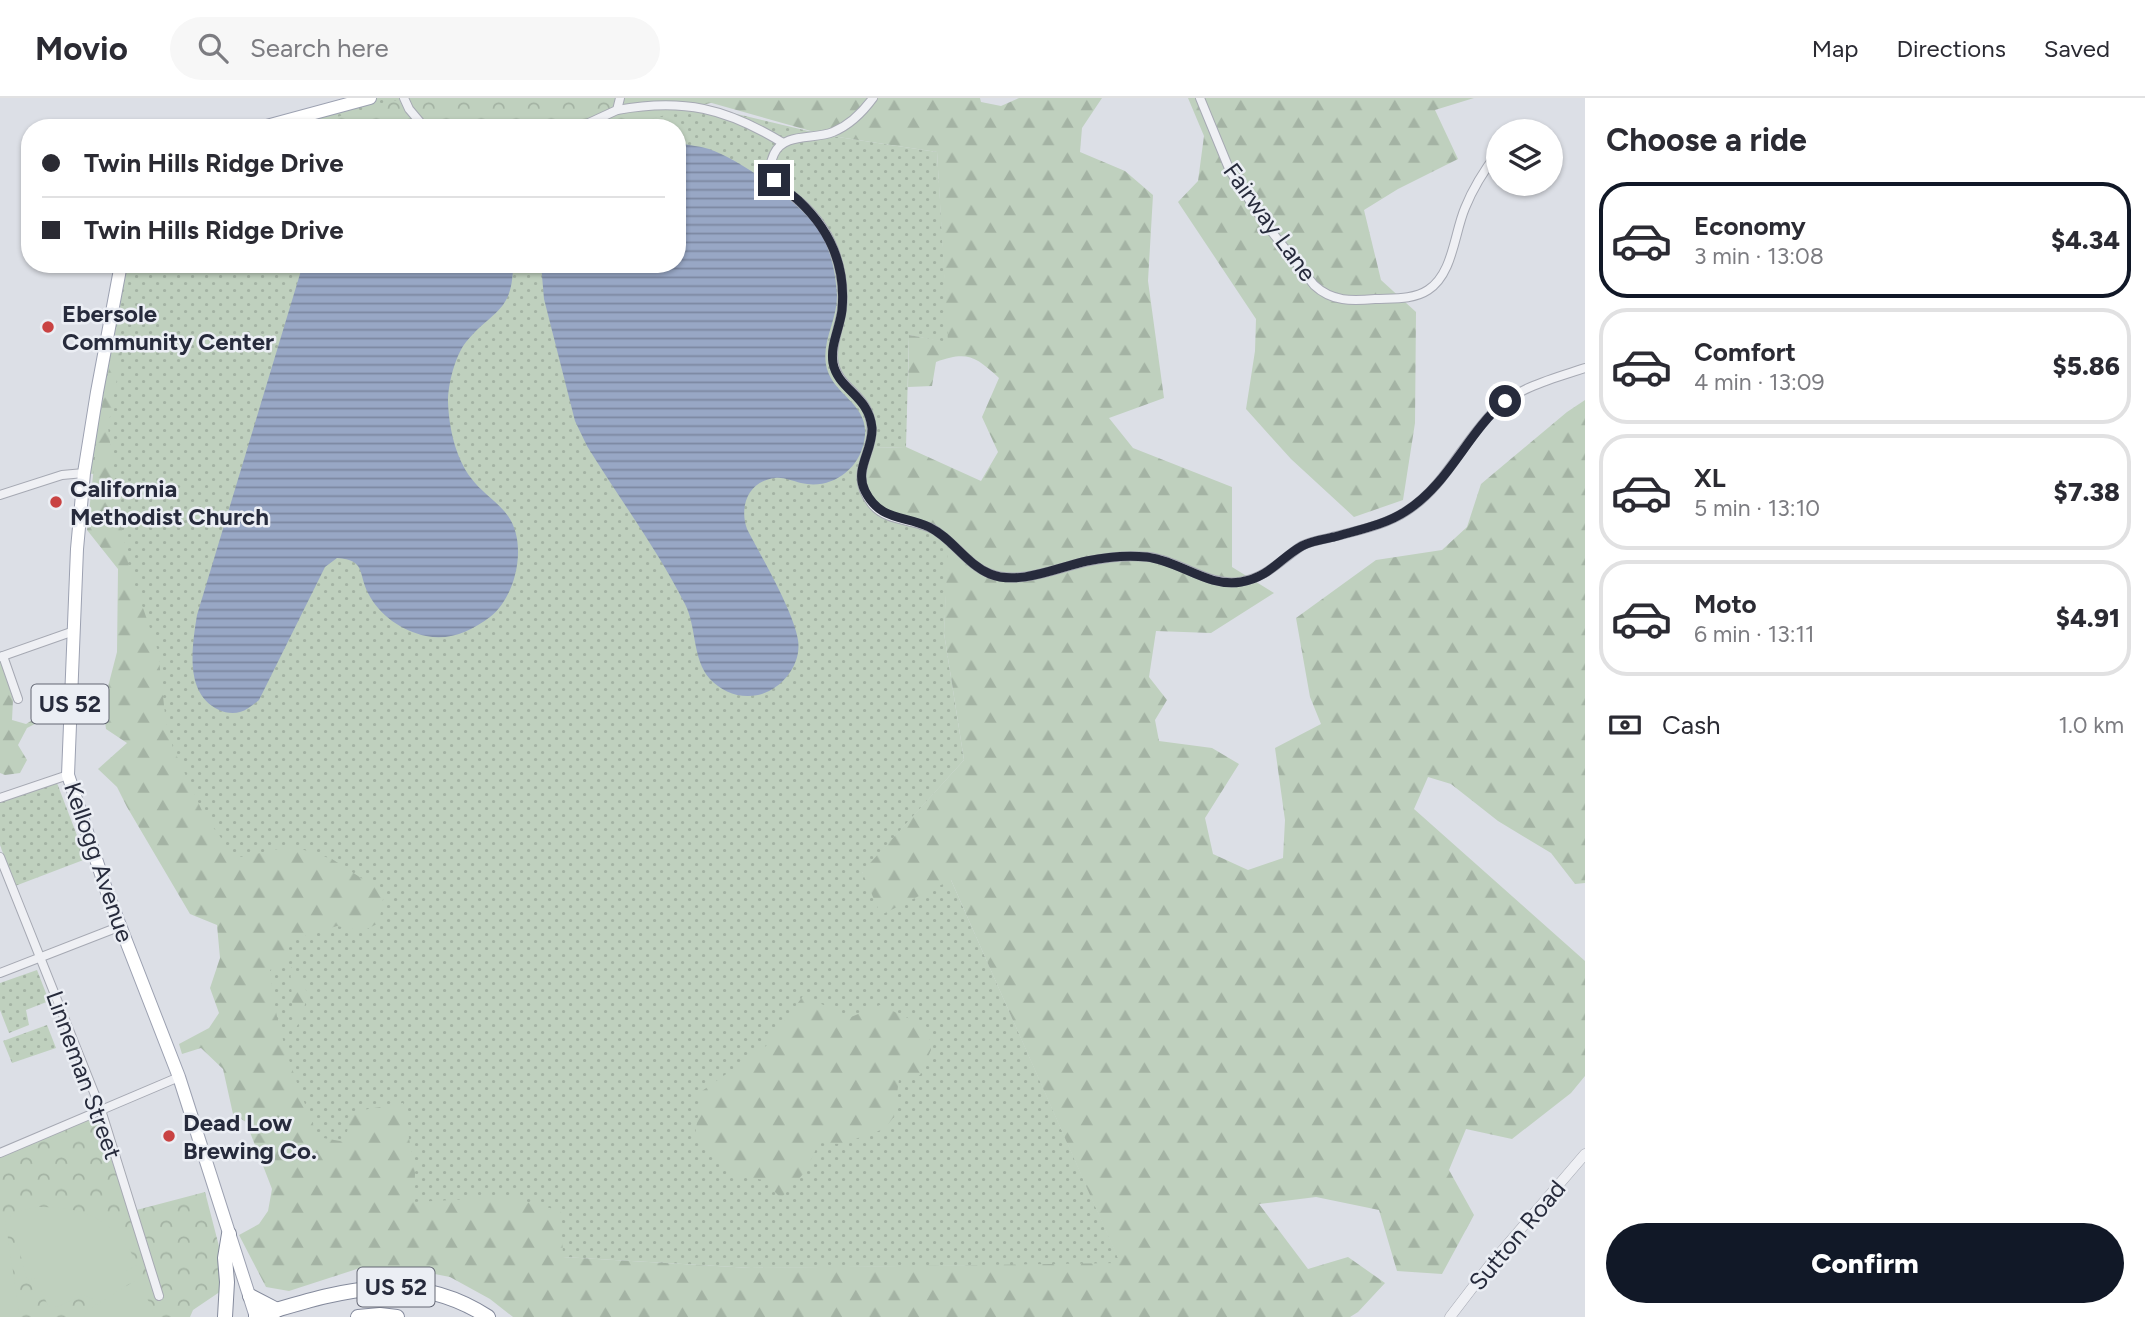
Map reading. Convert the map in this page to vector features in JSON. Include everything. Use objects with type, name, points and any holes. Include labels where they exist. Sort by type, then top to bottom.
[{"type":"highway","points":[[225,1317],[225,1258],[229,1234]]},
{"type":"highway","name":"US 52","points":[[256,1317],[348,1290],[389,1287],[422,1290],[454,1299],[488,1317]]},
{"type":"highway","points":[[250,1296],[277,1310]]},
{"type":"highway","points":[[358,1317],[380,1314],[397,1317]]},
{"type":"main road","points":[[293,119],[370,98]]},
{"type":"main road","name":"Kellogg Avenue","points":[[119,273],[89,432],[84,473],[77,549],[68,775],[76,806],[179,1077],[256,1317]]},
{"type":"street","points":[[404,98],[418,119]]},
{"type":"street","points":[[617,110],[620,98]]},
{"type":"street","points":[[598,119],[617,110],[660,102],[695,104],[728,113],[783,143],[836,131],[863,112],[873,98]]},
{"type":"street","name":"Fairway Lane","points":[[1200,98],[1222,156],[1241,189],[1314,285],[1338,300],[1404,298],[1423,293],[1437,283],[1445,272],[1456,230],[1471,194],[1486,171]]},
{"type":"street","points":[[783,143],[772,159],[772,176],[820,224],[831,242],[839,267],[843,299],[842,314],[833,344],[833,364],[844,383],[862,401],[870,419],[870,448],[860,474],[863,488],[877,509],[935,531],[970,561],[993,575],[1026,576],[1088,561],[1127,556],[1174,563],[1220,583],[1259,577],[1306,544],[1382,523],[1407,511],[1429,493],[1505,401],[1530,388],[1585,368]]},
{"type":"street","points":[[0,495],[62,475],[84,473]]},
{"type":"street","points":[[18,699],[2,656],[74,631]]},
{"type":"street","points":[[0,798],[68,775]]},
{"type":"street","name":"Linneman Street","points":[[0,857],[101,1110],[159,1296]]},
{"type":"street","points":[[0,973],[121,926]]},
{"type":"street","points":[[0,1153],[179,1077]]},
{"type":"street","name":"Sutton Road","points":[[1450,1317],[1489,1266],[1585,1154]]},
{"type":"green space","points":[[370,98],[404,98],[419,119],[292,119]]},
{"type":"green space","points":[[404,98],[729,98],[651,119],[330,119]]},
{"type":"green space","points":[[694,98],[980,98],[981,102],[1001,106],[1019,98],[1102,98],[1082,128],[1080,152],[1125,171],[1153,195],[1148,281],[1164,398],[1109,418],[1133,448],[1232,487],[1232,567],[1274,593],[1211,633],[1156,631],[1149,677],[1167,700],[1155,720],[1159,741],[1212,748],[1239,764],[1205,818],[1213,854],[1248,870],[1283,858],[1285,820],[1275,748],[1321,724],[1310,697],[1296,618],[1376,560],[1442,550],[1467,527],[1481,484],[1585,400],[1585,883],[1575,884],[1551,853],[1498,821],[1451,784],[1428,777],[1414,809],[1585,961],[1585,1076],[1571,1093],[1512,1139],[1466,1129],[1449,1170],[1474,1215],[1442,1274],[1397,1271],[1379,1210],[1316,1197],[1259,1204],[1308,1269],[1348,1257],[1385,1283],[1350,1317],[513,1317],[490,1299],[450,1277],[409,1269],[360,1268],[289,1291],[266,1287],[239,1235],[259,1224],[268,1211],[272,1189],[246,1122],[233,1114],[223,1069],[201,1048],[182,1054],[179,1044],[209,1028],[219,1013],[210,988],[220,958],[217,925],[190,914],[117,787],[98,769],[127,743],[106,729],[103,706],[117,652],[118,569],[87,530],[99,421],[114,343],[123,347],[108,427],[129,568],[158,651],[166,723],[173,748],[204,815],[236,858],[292,846],[332,859],[384,893],[379,923],[363,931],[337,926],[289,941],[289,961],[270,970],[281,1034],[318,1137],[345,1142],[351,1112],[403,1103],[415,1173],[414,1202],[509,1197],[561,1211],[563,1257],[751,1268],[1120,1263],[951,880],[881,915],[862,872],[964,760],[944,633],[948,540],[935,531],[886,514],[863,488],[870,448],[906,447],[981,481],[998,452],[982,417],[999,378],[977,360],[963,356],[936,362],[932,386],[908,387],[909,335],[948,342],[937,152],[825,135]]},
{"type":"green space","points":[[1188,98],[1474,98],[1435,110],[1458,159],[1398,189],[1364,210],[1381,280],[1416,312],[1415,423],[1403,500],[1354,517],[1291,459],[1246,409],[1255,351],[1256,319],[1178,202],[1198,181],[1204,136]]},
{"type":"green space","points":[[695,104],[825,135],[937,152],[949,343],[909,335],[906,447],[870,448],[911,521],[949,540],[944,633],[964,760],[862,873],[951,880],[1121,1264],[751,1268],[563,1257],[346,1218],[160,743],[103,475],[84,473],[119,273],[686,273],[686,119],[622,119]]},
{"type":"green space","points":[[0,660],[13,700],[12,720],[26,724],[44,713],[59,697],[58,712],[27,728],[18,745],[27,760],[20,773],[5,775],[0,773]]},
{"type":"green space","points":[[57,783],[86,859],[15,886],[0,845],[0,802]]},
{"type":"green space","points":[[290,966],[302,978],[306,992],[303,1013],[294,1032]]},
{"type":"green space","points":[[37,970],[49,1001],[26,1010],[29,1025],[9,1033],[0,1010],[0,983]]},
{"type":"green space","points":[[803,996],[851,1017],[880,1005],[927,1027],[931,1050],[920,1075],[899,1079],[894,1117],[884,1129],[841,1144],[819,1143],[805,1172],[781,1198],[763,1180],[732,1174],[695,1135],[702,1091],[766,1046]]},
{"type":"green space","points":[[47,1025],[56,1048],[12,1063],[3,1041]]},
{"type":"green space","points":[[91,1119],[98,1119],[129,1212],[205,1192],[222,1258],[224,1289],[193,1310],[190,1317],[0,1317],[0,1156]]},
{"type":"green space","points":[[37,1207],[70,1209],[97,1219],[119,1236],[138,1264],[125,1272],[126,1277],[93,1299],[83,1295],[57,1307],[48,1306],[36,1278],[27,1280],[10,1214]]},
{"type":"green space","points":[[5,1219],[19,1310],[14,1317],[0,1317],[0,1220]]},
{"type":"green space","points":[[136,1280],[155,1317],[84,1317],[86,1311]]},
{"type":"water","points":[[686,145],[709,149],[737,162],[784,195],[819,230],[832,262],[837,296],[827,341],[827,369],[831,379],[863,419],[864,442],[856,462],[832,481],[812,484],[775,478],[766,480],[752,490],[745,504],[747,529],[776,584],[798,640],[797,658],[793,667],[775,688],[758,695],[738,695],[715,684],[704,671],[685,604],[587,446],[575,421],[544,299],[542,273],[686,273]]},
{"type":"water","points":[[300,273],[512,273],[505,302],[475,331],[455,362],[448,395],[454,442],[465,470],[504,511],[514,528],[518,555],[516,570],[507,597],[499,608],[475,627],[460,634],[435,637],[417,634],[392,621],[378,608],[368,593],[357,565],[337,558],[325,567],[259,700],[235,713],[219,710],[208,703],[195,681],[193,641],[197,615]]},
{"type":"place","name":"Ebersole Community Center","points":[[48,327]]},
{"type":"place","name":"California Methodist Church","points":[[56,502]]},
{"type":"place","name":"Dead Low Brewing Co.","points":[[169,1136]]},
{"type":"route","points":[[774,180],[796,198],[820,224],[834,250],[839,267],[843,299],[842,314],[833,344],[833,364],[844,383],[862,401],[870,419],[870,448],[860,474],[866,494],[877,509],[894,517],[927,526],[948,540],[970,561],[993,575],[1026,576],[1088,561],[1127,556],[1162,559],[1220,583],[1259,577],[1306,544],[1382,523],[1407,511],[1429,493],[1495,409],[1505,401]]}]
